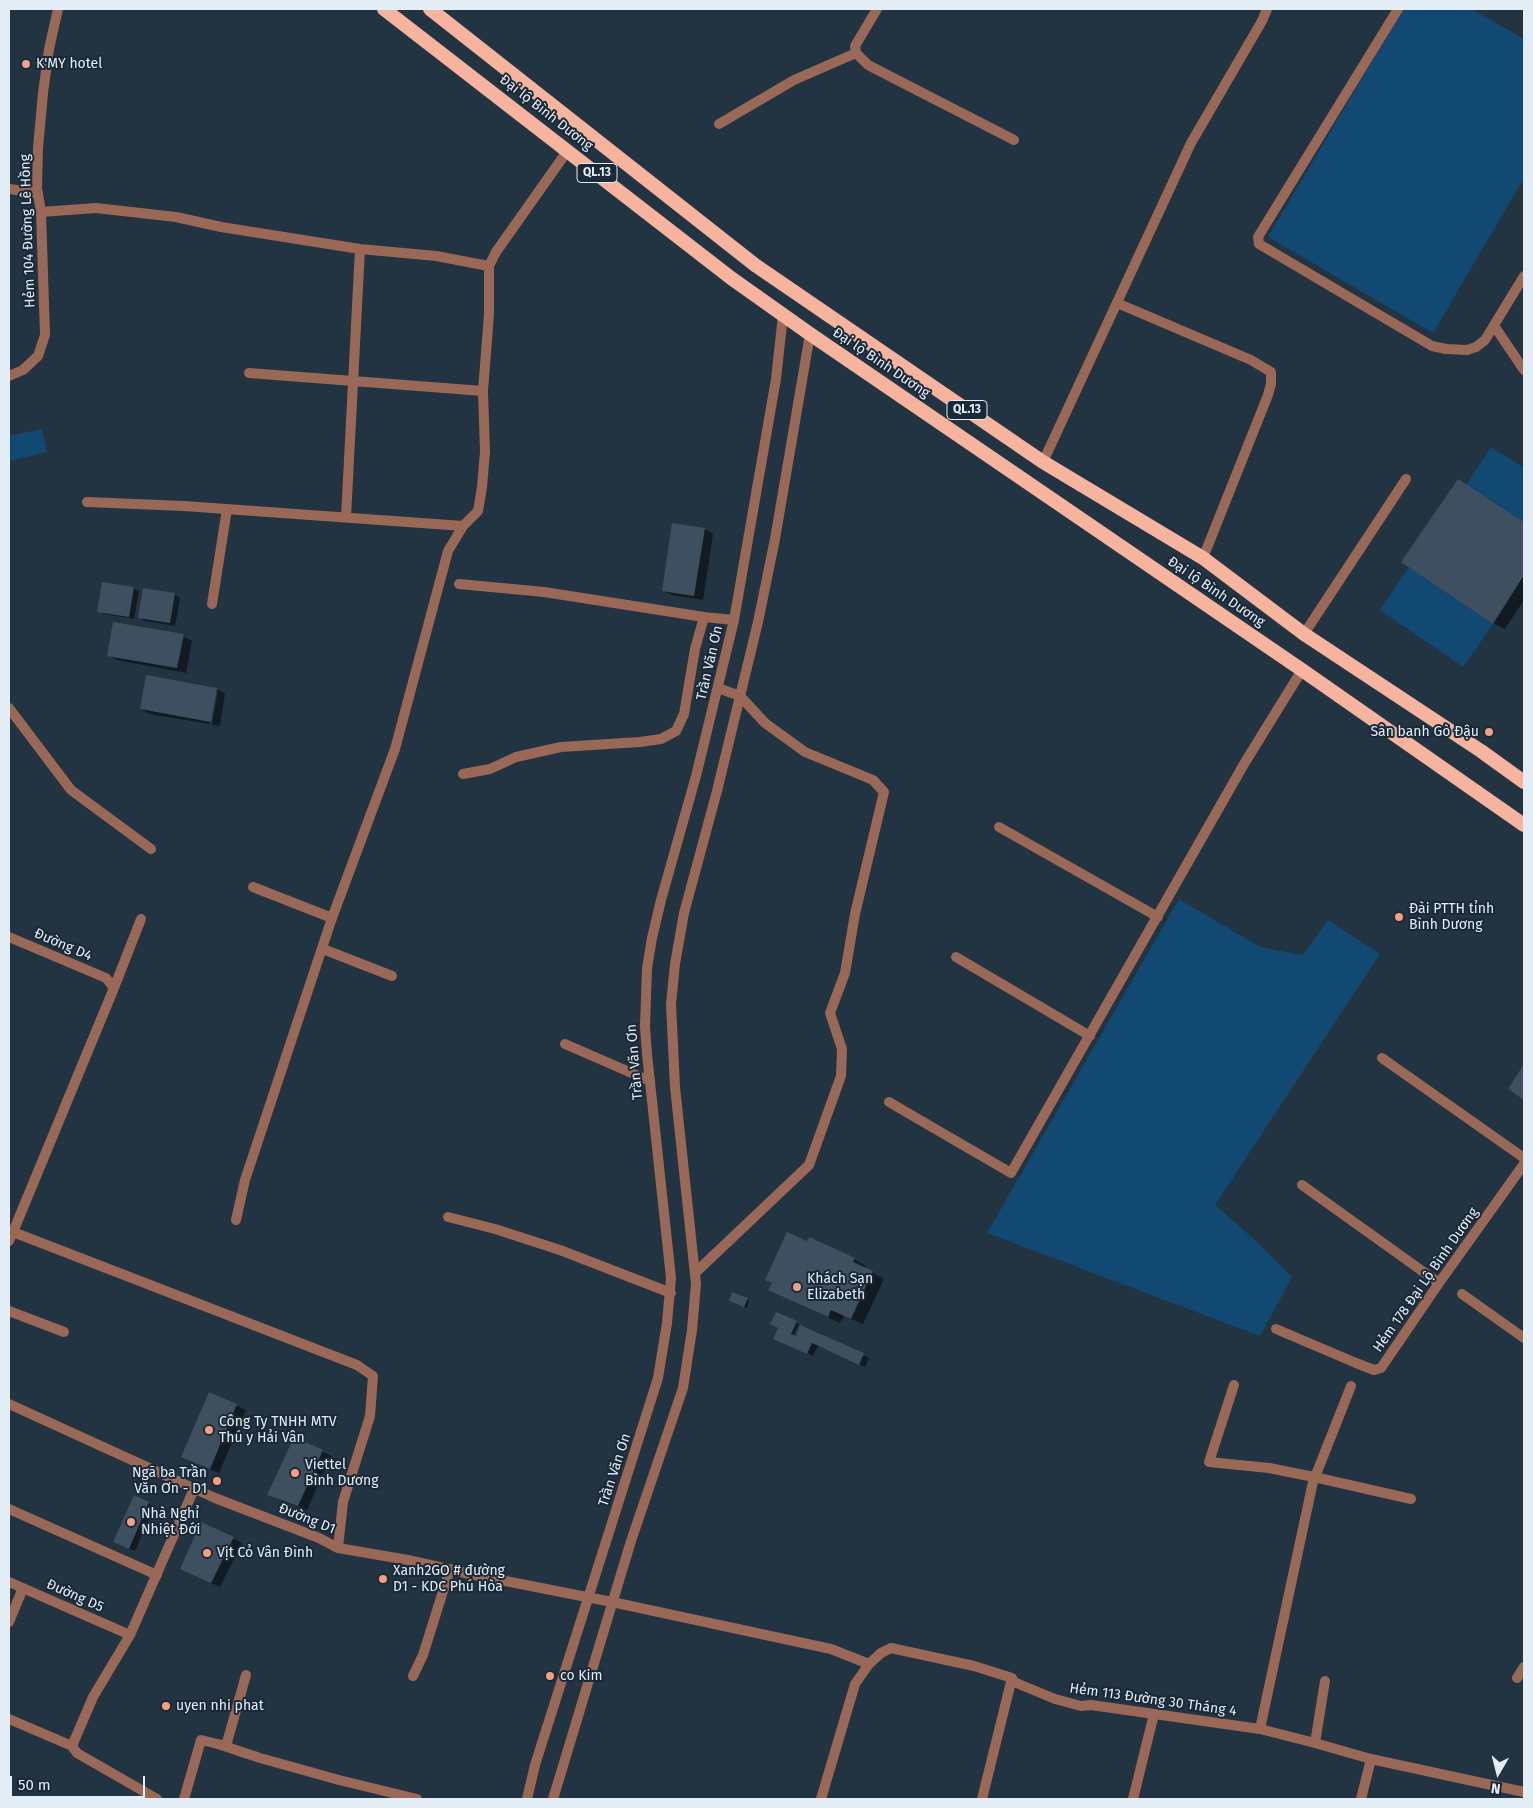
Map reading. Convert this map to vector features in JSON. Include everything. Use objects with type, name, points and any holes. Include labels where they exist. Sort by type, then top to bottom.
[{"type":"highway","name":"Đại lộ Bình Dương","points":[[384,9],[731,278],[1302,670],[1524,825]]},
{"type":"highway","name":"Đại lộ Bình Dương","points":[[430,9],[756,265],[1043,462],[1203,558],[1304,634],[1481,751],[1524,782]]},
{"type":"street","name":"Hẻm 104 Đường Lê Hồng","points":[[9,376],[23,370],[38,356],[45,335],[41,212],[38,193],[38,148],[42,92],[58,9]]},
{"type":"street","points":[[877,9],[855,46],[856,53],[868,65],[1014,140]]},
{"type":"street","points":[[1043,462],[1191,143],[1262,21],[1267,9]]},
{"type":"street","points":[[1398,9],[1261,232],[1258,240],[1263,247],[1432,346],[1446,349],[1467,350],[1476,347],[1485,340],[1524,276]]},
{"type":"street","points":[[719,124],[794,80],[856,53]]},
{"type":"street","points":[[236,1220],[246,1180],[332,918],[395,749],[448,551],[463,526],[478,511],[485,452],[483,391],[489,314],[489,266],[496,252],[568,150]]},
{"type":"street","points":[[9,189],[38,193]]},
{"type":"street","points":[[41,212],[96,208],[176,217],[221,227],[360,249],[436,256],[489,266]]},
{"type":"street","points":[[346,517],[360,249]]},
{"type":"street","points":[[1513,294],[1524,298]]},
{"type":"street","points":[[1117,303],[1251,360],[1271,372],[1268,396],[1203,558]]},
{"type":"street","name":"Trần Văn Ơn","points":[[526,1799],[535,1765],[654,1396],[658,1378],[671,1293],[650,1080],[645,1012],[647,968],[652,938],[734,620],[774,388],[783,315]]},
{"type":"street","points":[[1494,327],[1524,370]]},
{"type":"street","points":[[553,1799],[631,1541],[683,1388],[692,1330],[696,1284],[675,1087],[671,1004],[675,964],[684,913],[718,791],[750,658],[775,539],[810,334]]},
{"type":"street","points":[[249,373],[483,391]]},
{"type":"street","points":[[1304,634],[1406,479]]},
{"type":"street","points":[[87,502],[227,508],[463,526]]},
{"type":"street","points":[[212,604],[227,508]]},
{"type":"street","points":[[459,584],[544,592],[704,618],[734,620]]},
{"type":"street","points":[[463,774],[490,768],[516,757],[561,747],[640,742],[661,739],[676,731],[684,714],[694,650],[704,618]]},
{"type":"street","points":[[889,1102],[1012,1173],[1244,764],[1302,670]]},
{"type":"street","points":[[695,1273],[809,1164],[841,1076],[842,1049],[830,1013],[845,973],[855,914],[884,792],[873,780],[805,752],[765,723],[740,696],[718,688]]},
{"type":"street","points":[[9,708],[71,790],[151,849]]},
{"type":"street","points":[[999,827],[1158,917]]},
{"type":"street","points":[[253,887],[332,918]]},
{"type":"street","points":[[140,919],[114,988],[10,1235],[357,1364],[373,1376],[370,1416],[344,1502],[338,1548]]},
{"type":"street","name":"Đường D4","points":[[9,937],[106,978],[114,988]]},
{"type":"street","points":[[322,949],[392,976]]},
{"type":"street","points":[[956,957],[1090,1036]]},
{"type":"street","points":[[565,1044],[650,1080]]},
{"type":"street","points":[[1382,1058],[1524,1158]]},
{"type":"street","name":"Hẻm 178 Đại Lộ Bình Dương","points":[[1276,1329],[1374,1370],[1381,1368],[1524,1164]]},
{"type":"street","points":[[1302,1184],[1439,1283]]},
{"type":"street","points":[[448,1218],[496,1229],[560,1250],[671,1293]]},
{"type":"street","points":[[1462,1294],[1524,1338]]},
{"type":"street","points":[[9,1310],[64,1332]]},
{"type":"street","points":[[1234,1385],[1209,1462],[1269,1468],[1411,1499]]},
{"type":"street","points":[[1260,1729],[1314,1477],[1351,1386]]},
{"type":"street","name":"Đường D1","points":[[9,1404],[194,1489],[319,1538],[338,1548],[408,1560],[831,1649],[869,1664]]},
{"type":"street","points":[[72,1746],[93,1697],[130,1635],[194,1489]]},
{"type":"street","points":[[9,1508],[157,1575]]},
{"type":"street","points":[[413,1676],[423,1655],[450,1569]]},
{"type":"street","name":"Đường D5","points":[[9,1582],[130,1635]]},
{"type":"street","points":[[9,1622],[23,1588]]},
{"type":"street","name":"Hẻm 113 Đường 30 Tháng 4","points":[[821,1799],[855,1684],[869,1664],[881,1653],[891,1648],[974,1666],[1012,1678],[1014,1682],[1055,1699],[1081,1706],[1091,1705],[1260,1729],[1371,1759],[1524,1792]]},
{"type":"street","points":[[1517,1678],[1524,1667]]},
{"type":"street","points":[[226,1746],[246,1675]]},
{"type":"street","points":[[982,1799],[1012,1678]]},
{"type":"street","points":[[1316,1743],[1325,1681]]},
{"type":"street","points":[[1133,1799],[1154,1714]]},
{"type":"street","points":[[9,1719],[72,1746],[76,1752],[157,1799]]},
{"type":"street","points":[[184,1799],[201,1740],[339,1780],[417,1799]]},
{"type":"street","points":[[1361,1799],[1371,1759]]},
{"type":"shaded area","points":[[1403,9],[1472,9],[1524,39],[1524,178],[1433,333],[1268,237]]},
{"type":"shaded area","points":[[42,429],[47,452],[9,461],[9,436]]},
{"type":"shaded area","points":[[1491,447],[1524,468],[1524,522],[1466,485]]},
{"type":"shaded area","points":[[1409,567],[1493,624],[1463,667],[1380,610]]},
{"type":"shaded area","points":[[1179,899],[1260,947],[1303,955],[1328,920],[1380,954],[1215,1205],[1256,1241],[1292,1277],[1260,1336],[987,1233]]},
{"type":"building","points":[[1458,479],[1524,522],[1524,575],[1493,624],[1401,562]]},
{"type":"building","points":[[672,523],[705,528],[694,596],[662,591]]},
{"type":"building","points":[[102,582],[134,587],[129,617],[97,612]]},
{"type":"building","points":[[143,588],[175,593],[170,623],[138,618]]},
{"type":"building","points":[[113,622],[184,634],[177,668],[107,656]]},
{"type":"building","points":[[146,675],[217,688],[211,722],[140,709]]},
{"type":"building","points":[[1524,1064],[1524,1100],[1508,1089]]},
{"type":"building","points":[[787,1232],[807,1241],[809,1237],[855,1258],[853,1262],[873,1271],[851,1319],[831,1310],[828,1317],[768,1290],[772,1283],[765,1280]]},
{"type":"building","points":[[732,1292],[748,1298],[744,1307],[729,1301]]},
{"type":"building","points":[[776,1312],[797,1321],[791,1334],[796,1336],[800,1325],[864,1353],[859,1365],[812,1343],[807,1354],[773,1339],[778,1328],[770,1324]]},
{"type":"building","name":"Công Ty TNHH MTV Thú y Hải Vân","points":[[209,1392],[237,1404],[210,1469],[181,1457]]},
{"type":"building","name":"Viettel Bình Dương","points":[[294,1437],[323,1450],[298,1506],[267,1495]]},
{"type":"building","name":"Nhà Nghỉ Nhiệt Đới","points":[[134,1495],[149,1502],[129,1549],[113,1542]]},
{"type":"building","name":"Vịt Cỏ Vân Đình","points":[[201,1522],[234,1537],[211,1583],[180,1569]]},
{"type":"place","name":"K'MY hotel","points":[[26,64]]},
{"type":"place","name":"Sân banh Gò Đậu","points":[[1489,732]]},
{"type":"place","name":"Đài PTTH tỉnh Bình Dương","points":[[1399,917]]},
{"type":"place","name":"Khách Sạn Elizabeth","points":[[797,1287]]},
{"type":"place","name":"Công Ty TNHH MTV Thú y Hải Vân","points":[[209,1430]]},
{"type":"place","name":"Viettel Bình Dương","points":[[295,1473]]},
{"type":"place","name":"Ngã ba Trần Văn Ơn - D1","points":[[217,1481]]},
{"type":"place","name":"Nhà Nghỉ Nhiệt Đới","points":[[131,1522]]},
{"type":"place","name":"Vịt Cỏ Vân Đình","points":[[207,1553]]},
{"type":"place","name":"Xanh2GO # đường D1 - KDC Phú Hòa","points":[[383,1579]]},
{"type":"place","name":"co Kim","points":[[550,1676]]},
{"type":"place","name":"uyen nhi phat","points":[[166,1706]]}]
